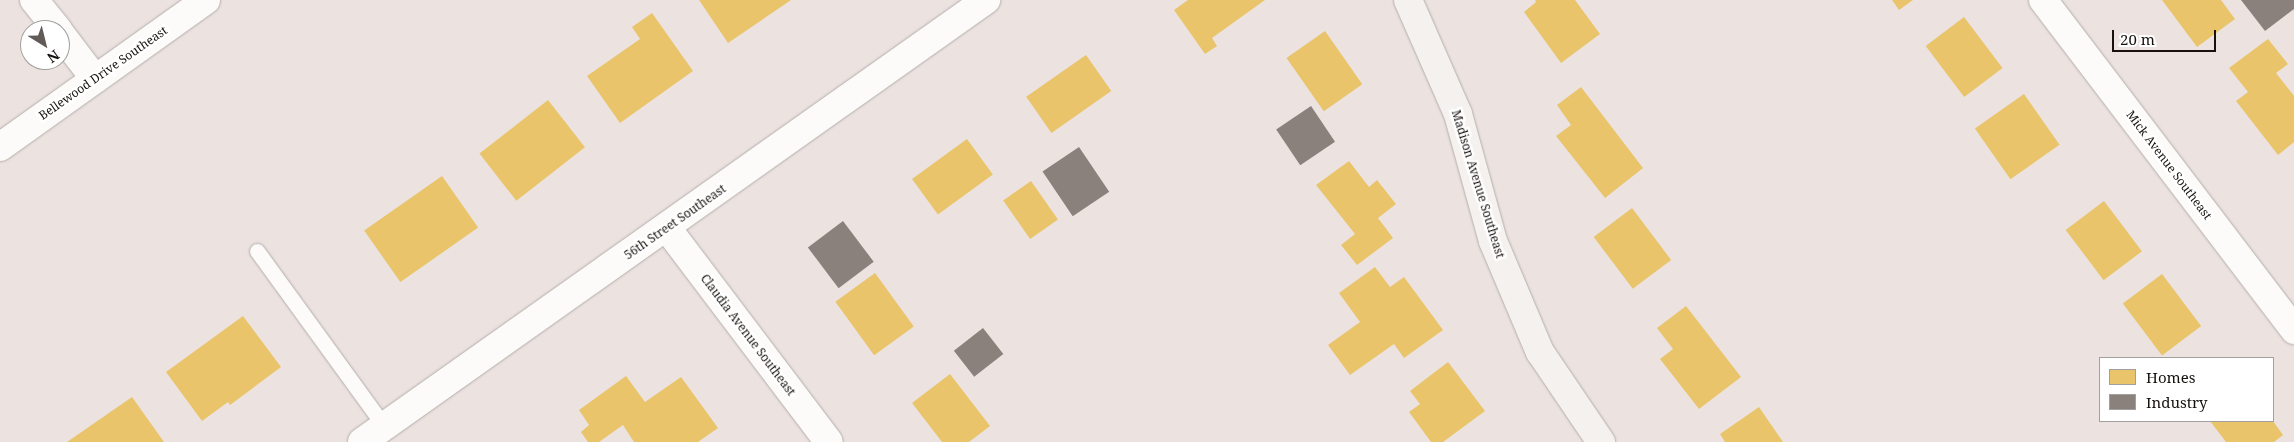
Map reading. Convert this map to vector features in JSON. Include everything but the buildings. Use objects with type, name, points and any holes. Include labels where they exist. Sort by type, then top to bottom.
[{"type":"street","points":[[34,0],[50,20]]},
{"type":"street","name":"Bellewood Drive Southeast","points":[[0,147],[206,0]]},
{"type":"street","name":"56th Street Southeast","points":[[362,442],[667,228],[986,0]]},
{"type":"street","name":"Madison Avenue Southeast","points":[[1408,0],[1458,114],[1493,241],[1540,352],[1601,442]]},
{"type":"street","name":"Mick Avenue Southeast","points":[[2043,0],[2294,330]]},
{"type":"street","points":[[70,46],[95,79]]},
{"type":"street","name":"Claudia Avenue Southeast","points":[[667,228],[829,442]]},
{"type":"lane","points":[[257,251],[384,426]]}]
